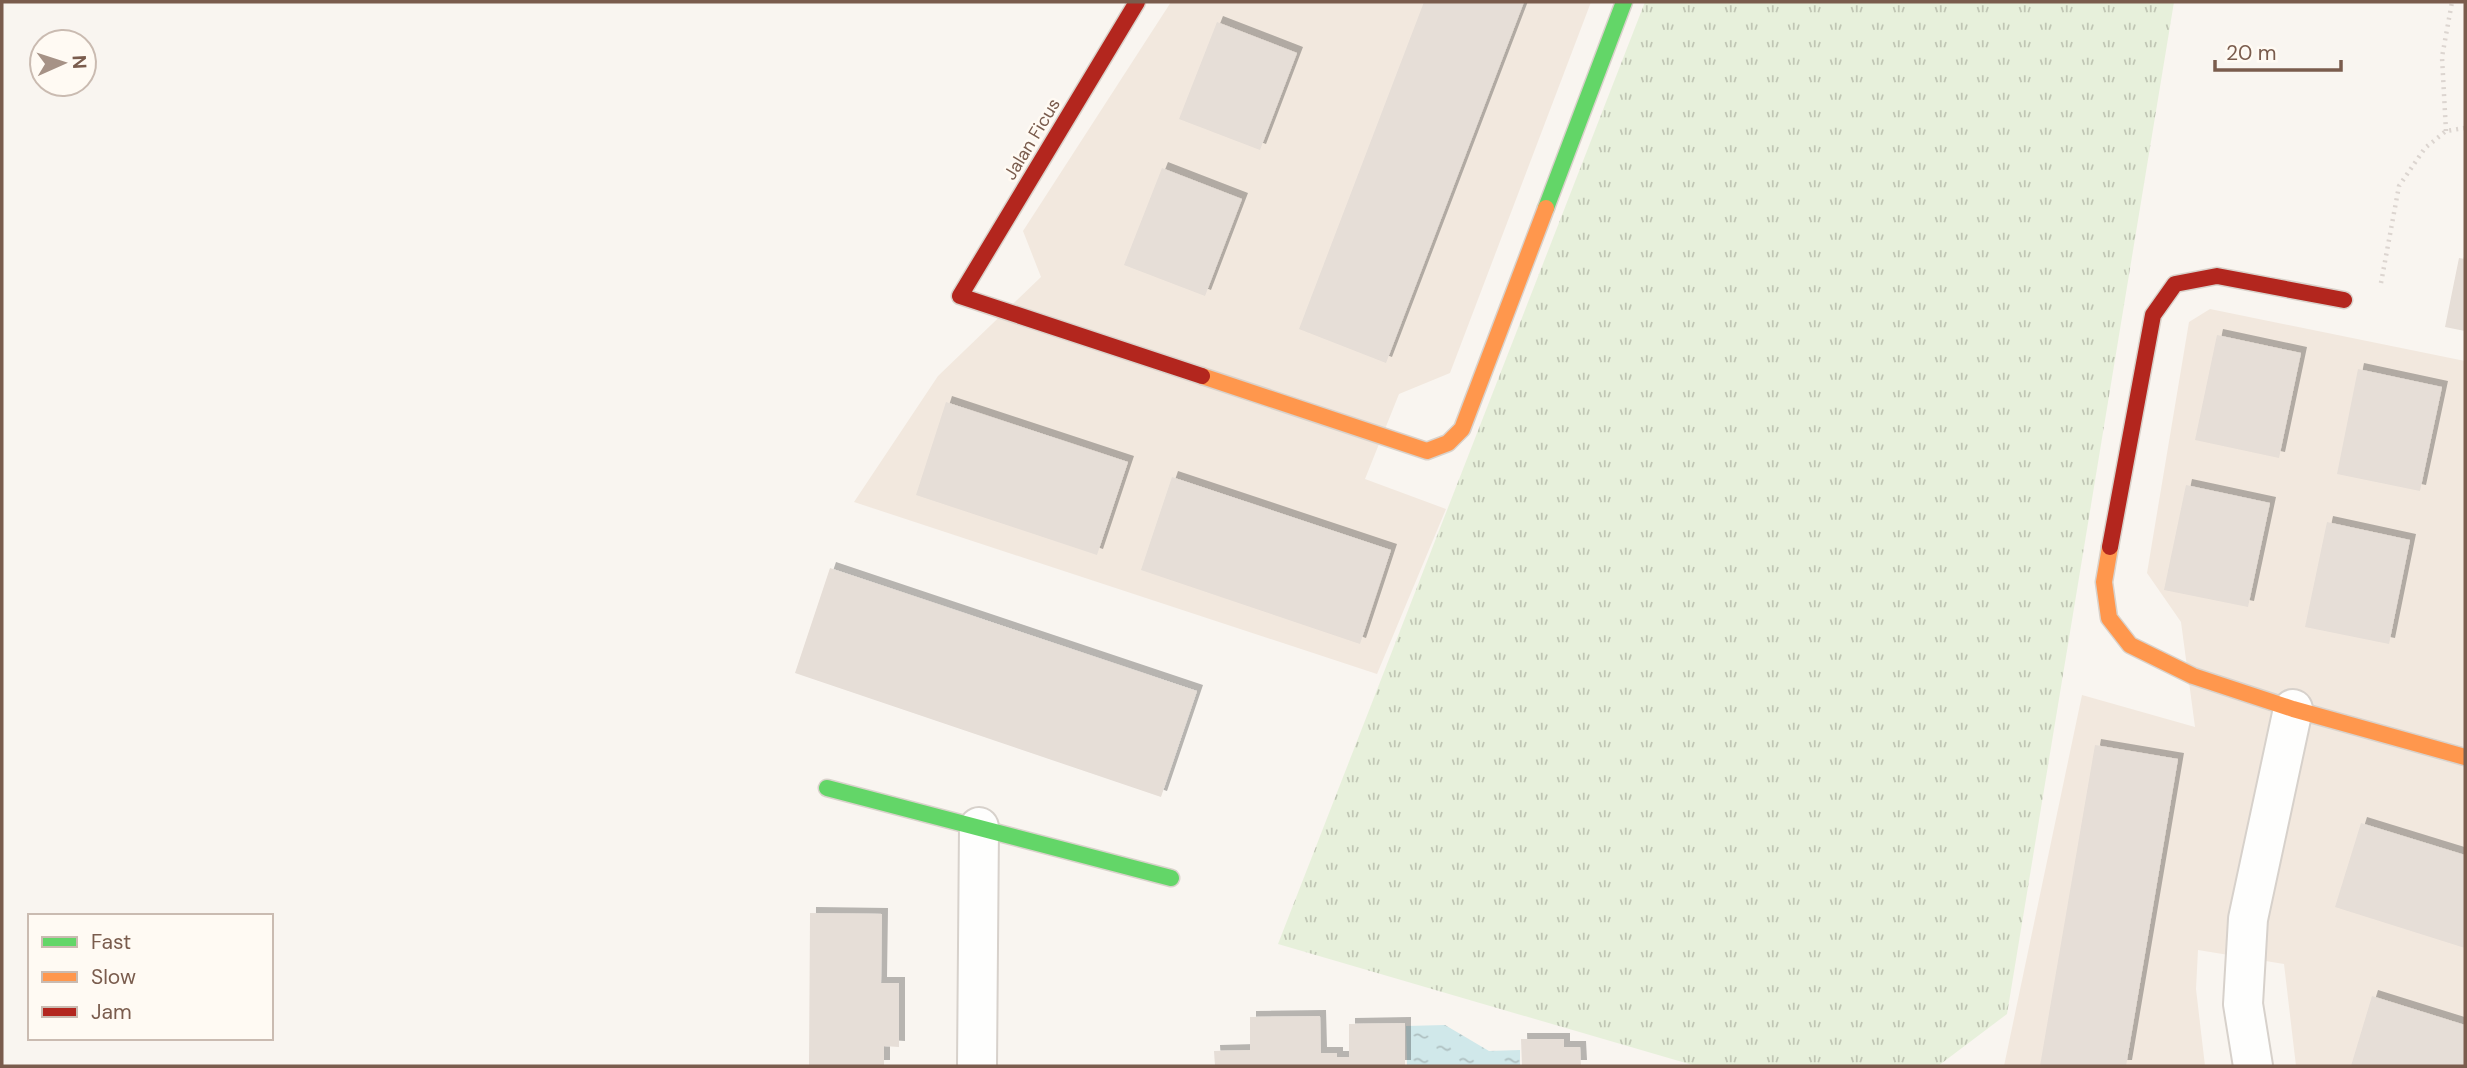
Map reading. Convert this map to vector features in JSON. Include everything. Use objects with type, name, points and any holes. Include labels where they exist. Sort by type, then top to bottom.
[{"type":"street","name":"Jalan Ficus","points":[[1137,2],[960,296],[1427,452],[1448,443],[1462,429],[1624,2]]},
{"type":"street","points":[[2344,300],[2217,276],[2175,284],[2153,315],[2104,582],[2109,618],[2130,645],[2193,676],[2294,709],[2465,754]]},
{"type":"street","points":[[2253,1066],[2243,1004],[2248,919],[2294,709]]},
{"type":"street","points":[[827,788],[1171,878]]},
{"type":"street","points":[[977,1066],[979,827]]},
{"type":"path","points":[[2446,131],[2442,57],[2452,2]]},
{"type":"path","points":[[2344,300],[2367,300],[2382,283],[2399,186],[2425,148],[2446,131],[2465,128]]},
{"type":"shaded area","points":[[1171,2],[1591,2],[1450,373],[1399,394],[1365,479],[1446,509],[1377,674],[854,502],[938,376],[1041,277],[1023,231]]},
{"type":"shaded area","points":[[2210,309],[2465,361],[2465,1066],[2296,1066],[2284,964],[2198,950],[2196,989],[2205,1066],[2004,1066],[2082,695],[2195,727],[2181,622],[2147,573],[2189,322]]},
{"type":"green space","points":[[1645,2],[2174,2],[2007,1014],[1938,1066],[1696,1066],[1278,944]]},
{"type":"water","points":[[1445,1025],[1489,1051],[1520,1050],[1520,1066],[1407,1066],[1406,1026]]},
{"type":"building","points":[[1424,2],[1524,2],[1386,363],[1299,329]]},
{"type":"building","points":[[1217,22],[1297,53],[1260,150],[1179,119]]},
{"type":"building","points":[[1162,168],[1242,199],[1205,296],[1124,265]]},
{"type":"building","points":[[2459,258],[2465,259],[2465,331],[2445,327]]},
{"type":"building","points":[[2217,335],[2301,353],[2279,458],[2195,440]]},
{"type":"building","points":[[2358,369],[2442,387],[2420,491],[2337,474]]},
{"type":"building","points":[[946,402],[1128,462],[1097,555],[916,495]]},
{"type":"building","points":[[1172,477],[1391,550],[1360,644],[1141,570]]},
{"type":"building","points":[[2186,485],[2270,503],[2248,607],[2164,590]]},
{"type":"building","points":[[2327,522],[2410,540],[2389,644],[2305,627]]},
{"type":"building","points":[[830,568],[1197,691],[1161,797],[795,673]]},
{"type":"building","points":[[2095,745],[2178,759],[2126,1066],[2040,1066]]},
{"type":"building","points":[[2361,823],[2465,855],[2465,948],[2335,907]]},
{"type":"building","points":[[810,913],[882,914],[881,983],[899,983],[899,1047],[884,1046],[884,1066],[809,1066]]},
{"type":"building","points":[[2372,996],[2465,1025],[2465,1066],[2351,1066]]},
{"type":"building","points":[[1320,1016],[1321,1053],[1337,1053],[1337,1057],[1349,1057],[1349,1024],[1405,1023],[1405,1066],[1215,1066],[1214,1051],[1250,1050],[1250,1017]]},
{"type":"building","points":[[1521,1039],[1564,1039],[1564,1047],[1580,1047],[1581,1066],[1522,1066]]},
{"type":"traffic: fast","points":[[1546,208],[1624,2]]},
{"type":"traffic: fast","points":[[827,788],[1171,878]]},
{"type":"traffic: slow","points":[[1202,376],[1427,451],[1448,443],[1462,429],[1546,208]]},
{"type":"traffic: slow","points":[[2110,547],[2104,582],[2109,618],[2130,645],[2193,676],[2293,709],[2465,757]]},
{"type":"traffic: jam","points":[[1137,2],[960,296],[1202,376]]},
{"type":"traffic: jam","points":[[2110,547],[2153,315],[2175,284],[2217,276],[2344,300]]}]
